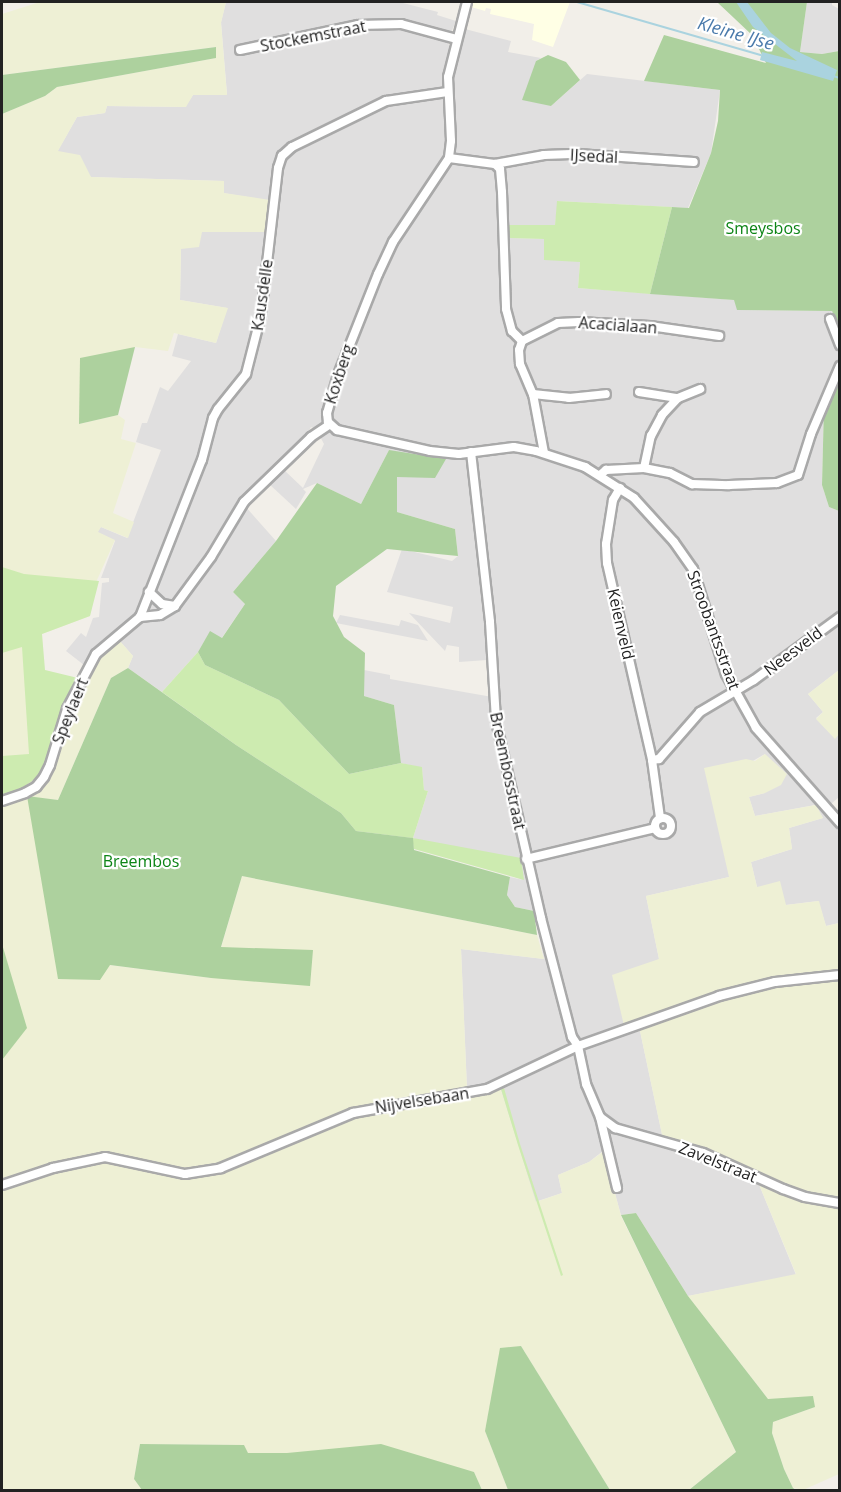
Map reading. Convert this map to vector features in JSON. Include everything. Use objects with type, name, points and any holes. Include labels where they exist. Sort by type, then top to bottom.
[{"type":"street","name":"Koxberg","points":[[467,2],[447,92],[451,141],[449,158],[393,242],[378,274],[338,375],[327,413],[329,425],[337,430],[430,451],[471,452],[514,447],[544,453],[600,475]]},
{"type":"street","name":"Stockemstraat","points":[[240,50],[358,25],[401,24],[457,39]]},
{"type":"street","name":"Kausdelle","points":[[149,592],[202,460],[213,418],[218,408],[244,378],[249,362],[261,315],[278,168],[282,156],[292,147],[386,101],[447,92]]},
{"type":"street","name":"IJsedal","points":[[449,158],[495,164],[544,155],[578,154],[694,162]]},
{"type":"street","points":[[495,164],[500,169],[506,309],[512,330],[522,341],[519,350],[520,364],[532,394],[544,453]]},
{"type":"street","points":[[830,319],[840,345]]},
{"type":"street","name":"Acacialaan","points":[[522,341],[558,323],[579,322],[650,326],[718,336]]},
{"type":"street","points":[[600,475],[606,470],[644,468],[670,472],[686,482],[702,484],[777,483],[798,475],[810,434],[840,366]]},
{"type":"street","points":[[644,468],[651,436],[663,415],[678,398],[700,389]]},
{"type":"street","points":[[639,392],[678,398]]},
{"type":"street","points":[[532,394],[569,398],[606,394]]},
{"type":"street","points":[[663,395],[663,415]]},
{"type":"street","points":[[140,617],[149,592],[162,604],[175,606],[211,557],[244,502],[311,437],[329,425]]},
{"type":"street","name":"Breembosstraat","points":[[471,452],[490,622],[496,721],[526,859],[572,1037],[578,1046]]},
{"type":"street","name":"Stroobantsstraat","points":[[600,475],[620,488],[660,525],[693,569],[720,656],[735,691],[756,728],[774,752],[840,823]]},
{"type":"street","name":"Keienveld","points":[[620,488],[613,500],[606,544],[607,563],[652,760]]},
{"type":"street","name":"Speylaert","points":[[2,801],[36,787],[44,777],[50,765],[60,726],[90,661],[103,646],[140,617],[160,615],[175,606]]},
{"type":"street","name":"Neesveld","points":[[652,760],[659,759],[700,712],[754,680],[840,616]]},
{"type":"street","points":[[652,760],[660,818]]},
{"type":"street","points":[[655,828],[656,820],[660,818]]},
{"type":"street","points":[[655,828],[662,834],[669,832],[671,824],[668,820],[660,818]]},
{"type":"street","points":[[526,859],[655,828]]},
{"type":"street","name":"Nijvelsebaan","points":[[2,1185],[52,1168],[105,1157],[185,1174],[221,1168],[353,1113],[487,1089],[578,1046],[719,996],[775,982],[840,975]]},
{"type":"street","points":[[578,1046],[586,1084],[600,1117],[617,1188]]},
{"type":"street","name":"Zavelstraat","points":[[600,1117],[615,1128],[703,1153],[805,1197],[840,1203]]},
{"type":"shaded area","points":[[40,2],[226,2],[221,23],[227,95],[193,95],[186,107],[107,106],[105,113],[77,117],[58,151],[80,155],[91,177],[224,181],[224,193],[270,200],[267,232],[202,232],[199,247],[181,249],[180,300],[228,308],[216,343],[174,333],[168,351],[135,347],[79,424],[118,415],[125,420],[121,439],[136,443],[113,513],[134,522],[128,538],[101,527],[98,532],[115,540],[97,580],[90,616],[42,634],[43,671],[77,679],[84,665],[90,667],[99,655],[118,639],[133,656],[128,668],[111,678],[58,800],[28,797],[109,965],[211,978],[313,951],[221,948],[242,876],[537,935],[544,959],[461,949],[467,1089],[485,1086],[498,1080],[536,1202],[562,1193],[558,1175],[589,1162],[604,1151],[621,1216],[736,1452],[689,1490],[610,1490],[521,1346],[485,1431],[508,1490],[482,1490],[474,1472],[287,1453],[248,1453],[243,1445],[140,1444],[134,1479],[142,1490],[2,1490],[2,114],[45,96],[57,87],[216,58],[215,47],[2,75],[2,14]]},
{"type":"shaded area","points":[[226,2],[399,2],[438,12],[437,15],[456,21],[448,40],[449,46],[460,48],[465,29],[511,41],[508,52],[541,58],[536,61],[551,106],[587,74],[720,90],[711,153],[688,208],[558,201],[555,225],[507,225],[507,238],[544,239],[580,262],[578,288],[735,300],[738,310],[832,311],[839,325],[839,373],[824,405],[822,485],[829,507],[839,511],[839,670],[808,694],[823,712],[816,718],[835,738],[839,734],[839,797],[831,804],[839,815],[839,923],[826,926],[818,901],[786,905],[757,887],[751,862],[792,849],[789,828],[823,818],[815,805],[755,816],[749,797],[765,793],[765,754],[751,762],[729,877],[646,896],[659,959],[627,1034],[640,1031],[664,1144],[710,1158],[758,1182],[796,1275],[688,1296],[636,1213],[621,1215],[603,1151],[589,1162],[558,1175],[562,1193],[535,1202],[498,1081],[467,1089],[461,949],[544,959],[534,911],[515,907],[507,895],[510,877],[523,880],[413,838],[428,791],[424,790],[422,768],[401,763],[394,705],[364,696],[364,670],[390,675],[390,679],[498,698],[495,638],[487,638],[487,660],[459,662],[459,647],[447,645],[445,651],[409,613],[450,623],[453,607],[387,592],[402,549],[452,561],[458,556],[455,529],[397,512],[397,477],[435,477],[389,450],[361,504],[317,483],[303,489],[306,492],[296,509],[268,483],[283,469],[303,488],[324,444],[316,429],[311,427],[304,440],[246,493],[233,510],[238,514],[245,506],[276,541],[233,592],[245,604],[221,639],[210,632],[198,652],[162,692],[128,668],[133,656],[118,639],[126,631],[118,629],[84,665],[66,651],[81,633],[86,637],[93,618],[99,617],[102,583],[109,582],[109,578],[101,578],[115,541],[97,532],[101,527],[127,538],[161,450],[136,442],[142,423],[147,423],[160,387],[168,391],[191,361],[172,356],[178,334],[216,343],[227,308],[180,300],[181,249],[202,232],[266,232],[270,201],[223,193],[224,181],[91,177],[57,152],[77,117],[105,113],[107,106],[185,107],[193,95],[227,94],[221,22]]},
{"type":"shaded area","points":[[473,2],[570,2],[553,47],[532,40],[534,24],[490,14],[491,9],[486,8],[485,11],[471,7]]},
{"type":"shaded area","points":[[807,2],[832,2],[832,5],[839,9],[839,51],[822,54],[800,52]]},
{"type":"shaded area","points":[[340,615],[399,626],[401,620],[418,625],[428,641],[336,623]]},
{"type":"shaded area","points":[[839,670],[839,734],[835,739],[816,719],[823,712],[808,694]]},
{"type":"shaded area","points":[[765,754],[787,774],[781,785],[765,793],[749,797],[755,816],[816,805],[823,818],[789,828],[792,849],[751,862],[757,887],[780,881],[786,905],[819,901],[826,926],[839,923],[839,1474],[803,1490],[793,1488],[784,1469],[772,1433],[773,1422],[815,1407],[768,1399],[688,1296],[796,1274],[758,1182],[710,1158],[664,1144],[640,1031],[626,1034],[612,975],[659,959],[646,896],[729,877],[704,768],[746,759],[755,761]]},
{"type":"green space","name":"Smeysbos","points":[[717,2],[807,2],[800,52],[822,54],[839,51],[839,325],[832,311],[737,310],[734,300],[650,294],[672,207],[689,208],[711,153],[718,121],[720,90],[644,81],[664,35],[766,63],[752,35]]},
{"type":"green space","points":[[216,47],[216,58],[57,87],[45,96],[2,114],[2,75]]},
{"type":"green space","points":[[548,55],[566,62],[580,80],[551,106],[522,100],[536,61]]},
{"type":"green space","points":[[557,201],[672,207],[650,294],[578,288],[580,262],[544,260],[544,239],[507,238],[506,225],[555,225]]},
{"type":"green space","points":[[135,347],[118,415],[79,424],[80,358]]},
{"type":"green space","points":[[839,373],[839,511],[829,507],[822,485],[824,405]]},
{"type":"green space","points":[[389,450],[446,459],[435,478],[397,477],[397,512],[455,529],[458,556],[387,549],[336,586],[333,616],[344,637],[365,653],[364,696],[394,705],[401,763],[349,774],[279,700],[205,665],[198,652],[210,631],[222,638],[245,604],[233,592],[276,541],[317,483],[361,504]]},
{"type":"green space","points":[[2,567],[24,574],[99,581],[90,616],[42,634],[45,670],[78,678],[62,710],[46,763],[39,776],[15,793],[2,796],[2,756],[29,754],[22,647],[2,653]]},
{"type":"green space","points":[[198,652],[205,665],[279,700],[349,774],[401,763],[422,767],[424,790],[428,791],[413,838],[521,858],[524,880],[414,849],[412,838],[356,831],[341,813],[236,745],[162,692]]},
{"type":"green space","name":"Breembos","points":[[128,668],[236,745],[341,813],[356,831],[413,838],[414,850],[510,877],[507,895],[515,907],[534,911],[537,935],[242,876],[221,947],[313,950],[310,986],[211,978],[110,965],[100,980],[58,979],[27,796],[58,800],[111,678]]},
{"type":"green space","points":[[2,944],[27,1028],[2,1060]]},
{"type":"green space","points":[[504,1088],[563,1275],[561,1276],[501,1089]]},
{"type":"green space","points":[[636,1213],[688,1296],[768,1399],[813,1396],[815,1407],[773,1422],[772,1433],[784,1469],[796,1490],[689,1490],[736,1452],[621,1215]]},
{"type":"green space","points":[[521,1346],[610,1490],[508,1490],[485,1431],[500,1348]]},
{"type":"green space","points":[[140,1444],[244,1445],[248,1453],[287,1453],[381,1444],[474,1472],[482,1490],[142,1490],[134,1479]]},
{"type":"water","points":[[736,2],[747,2],[771,33],[790,48],[837,70],[833,81],[760,60],[762,52],[797,61],[753,27]]},
{"type":"waterway","name":"Kleine IJse","points":[[577,2],[761,55]]},
{"type":"waterway","points":[[833,76],[840,78]]}]
